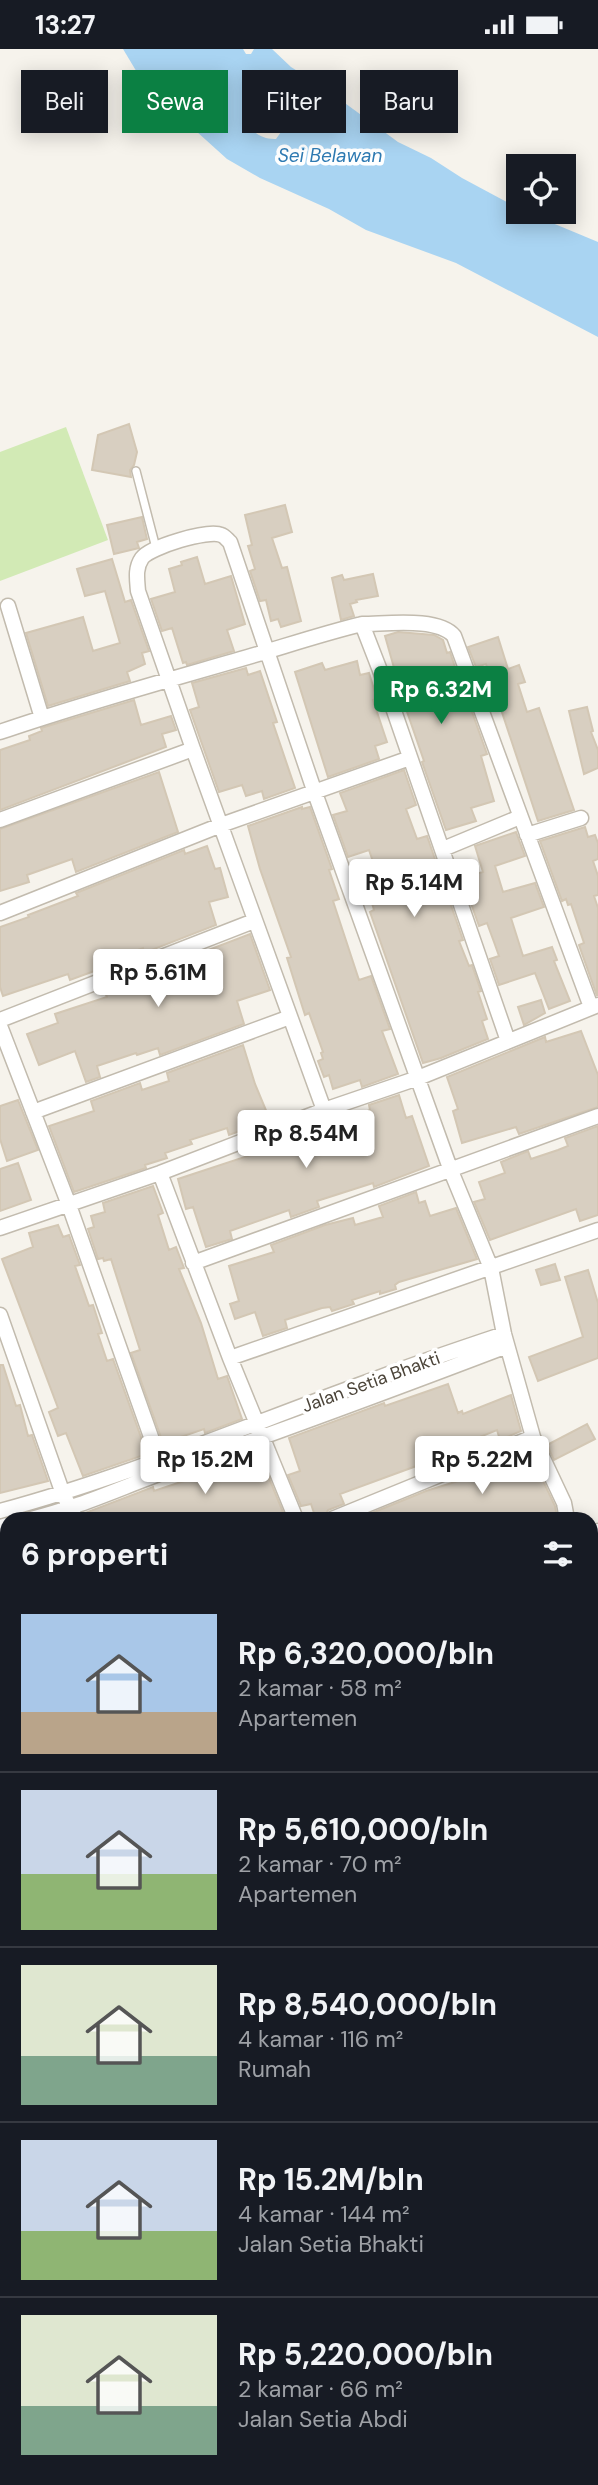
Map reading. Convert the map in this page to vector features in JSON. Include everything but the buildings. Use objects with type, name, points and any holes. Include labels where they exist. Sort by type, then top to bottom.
[{"type":"street","points":[[324,1110],[192,749],[138,591],[138,566],[144,556],[156,548],[211,534],[221,535],[230,542],[314,793],[451,1171],[491,1268],[506,1340],[533,1437],[566,1512]]},
{"type":"street","points":[[8,606],[42,718]]},
{"type":"street","points":[[362,624],[508,1041]]},
{"type":"street","points":[[0,732],[169,678],[266,652],[327,632],[362,624],[435,624],[449,629],[454,635],[520,817],[595,1006],[418,1078],[324,1110],[160,1173],[0,1228]]},
{"type":"street","points":[[0,820],[192,749]]},
{"type":"street","points":[[0,913],[221,825],[410,758]]},
{"type":"street","points":[[443,849],[520,817]]},
{"type":"street","points":[[527,835],[581,818]]},
{"type":"street","points":[[0,1020],[254,921]]},
{"type":"street","points":[[33,1112],[290,1017]]},
{"type":"street","points":[[0,1026],[5,1054],[33,1112],[69,1205],[162,1467]]},
{"type":"street","points":[[193,1263],[598,1116]]},
{"type":"street","points":[[160,1173],[259,1432],[293,1512]]},
{"type":"street","points":[[230,1358],[598,1230]]},
{"type":"street","points":[[0,1315],[63,1494],[73,1512]]},
{"type":"street","name":"Jalan Setia Bhakti","points":[[259,1432],[377,1378],[506,1340]]},
{"type":"street","name":"Jalan Setia Bhakti","points":[[0,1511],[162,1467],[259,1432],[381,1394],[506,1340]]},
{"type":"street","points":[[377,1378],[381,1394]]},
{"type":"street","points":[[349,1512],[533,1437]]},
{"type":"street","name":"Jalan Setia Bhakti","points":[[78,1512],[162,1467]]},
{"type":"lane","points":[[136,471],[156,548]]},
{"type":"green space","points":[[66,427],[108,540],[0,581],[0,452]]},
{"type":"water","name":"Sei Belawan","points":[[123,49],[243,49],[246,54],[251,54],[254,49],[272,49],[296,70],[242,70],[242,133],[256,133],[262,137],[276,139],[280,133],[346,133],[346,104],[360,114],[360,133],[386,133],[506,202],[506,224],[555,224],[598,242],[598,337],[456,263],[366,230],[227,159],[198,133],[228,133],[228,70],[136,70]]}]
